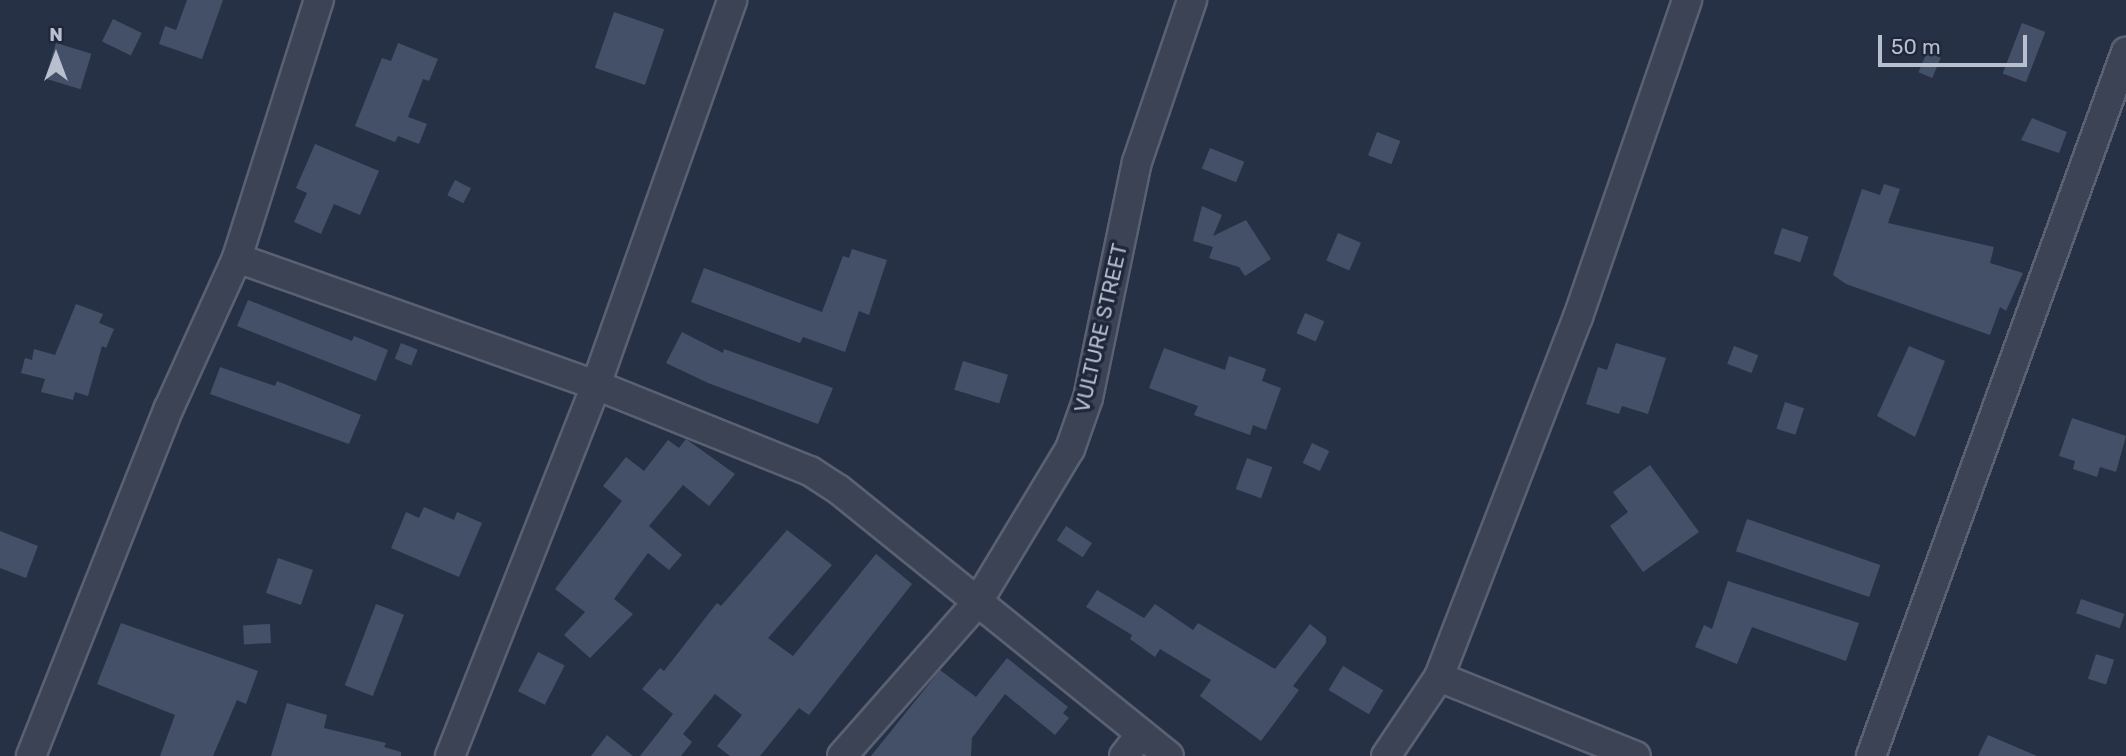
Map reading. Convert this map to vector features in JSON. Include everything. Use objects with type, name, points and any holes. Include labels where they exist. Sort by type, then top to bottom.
[{"type":"street","points":[[31,756],[169,408],[237,258],[319,0]]},
{"type":"street","points":[[450,756],[596,386],[732,0]]},
{"type":"street","name":"VULTURE STREET","points":[[842,756],[977,603],[1041,504],[1084,411],[1137,162],[1192,0]]},
{"type":"street","points":[[1386,756],[1439,677],[1578,317],[1687,0]]},
{"type":"street","points":[[1871,756],[2126,52]]},
{"type":"street","points":[[237,258],[596,386],[810,471],[1169,756]]},
{"type":"street","points":[[1439,677],[1636,756]]},
{"type":"street","points":[[1124,756],[1141,734]]},
{"type":"building","points":[[187,0],[223,0],[202,59],[159,44],[165,26],[176,30]]},
{"type":"building","points":[[614,12],[664,29],[645,85],[595,68]]},
{"type":"building","points":[[113,19],[142,33],[131,55],[102,41]]},
{"type":"building","points":[[2022,23],[2045,32],[2026,82],[2003,73]]},
{"type":"building","points":[[56,43],[91,54],[81,89],[45,78]]},
{"type":"building","points":[[398,43],[438,59],[429,81],[423,79],[408,117],[427,124],[419,144],[398,136],[395,142],[355,126],[382,58],[391,61]]},
{"type":"building","points":[[1927,52],[1941,58],[1932,78],[1918,72]]},
{"type":"building","points":[[2032,118],[2067,132],[2059,153],[2021,140]]},
{"type":"building","points":[[1377,132],[1400,141],[1391,164],[1368,155]]},
{"type":"building","points":[[315,144],[379,171],[360,215],[334,204],[321,234],[294,222],[307,193],[296,188]]},
{"type":"building","points":[[1210,148],[1244,162],[1236,182],[1202,168]]},
{"type":"building","points":[[455,180],[471,188],[463,203],[447,195]]},
{"type":"building","points":[[1884,184],[1900,189],[1888,223],[1994,247],[1990,263],[2023,273],[2006,311],[2000,307],[1990,335],[1846,284],[1833,275],[1862,189],[1880,195]]},
{"type":"building","points":[[1202,206],[1222,215],[1213,236],[1246,220],[1271,259],[1245,276],[1239,267],[1209,258],[1213,247],[1193,241]]},
{"type":"building","points":[[1782,228],[1809,237],[1800,262],[1774,254]]},
{"type":"building","points":[[1338,233],[1361,243],[1349,270],[1326,261]]},
{"type":"building","points":[[852,249],[887,260],[869,315],[859,311],[845,352],[803,337],[800,343],[691,302],[704,268],[822,312],[843,256],[849,258]]},
{"type":"building","points":[[248,300],[352,341],[354,336],[388,350],[376,381],[237,326]]},
{"type":"building","points":[[76,304],[103,314],[99,323],[114,329],[106,348],[102,346],[88,396],[75,392],[73,400],[41,392],[45,379],[21,373],[25,358],[32,360],[34,349],[55,355]]},
{"type":"building","points":[[1305,313],[1324,321],[1316,341],[1296,333]]},
{"type":"building","points":[[682,332],[723,353],[724,349],[833,388],[818,424],[708,383],[666,363]]},
{"type":"building","points":[[401,343],[418,350],[411,366],[395,359]]},
{"type":"building","points":[[1616,343],[1666,358],[1648,414],[1622,406],[1619,414],[1586,404],[1598,367],[1607,370]]},
{"type":"building","points":[[1734,346],[1758,355],[1751,373],[1727,364]]},
{"type":"building","points":[[1909,346],[1945,361],[1915,437],[1877,416]]},
{"type":"building","points":[[1164,348],[1225,370],[1229,356],[1266,369],[1262,381],[1281,388],[1266,430],[1253,425],[1250,435],[1194,415],[1198,406],[1149,388]]},
{"type":"building","points":[[963,361],[1008,375],[999,403],[954,390]]},
{"type":"building","points":[[220,367],[275,386],[277,381],[361,415],[349,444],[210,394]]},
{"type":"building","points":[[1785,402],[1804,408],[1795,435],[1776,429]]},
{"type":"building","points":[[2072,418],[2126,436],[2116,472],[2100,467],[2097,477],[2073,469],[2075,461],[2059,456]]},
{"type":"building","points":[[686,439],[735,474],[709,506],[683,485],[649,526],[682,555],[669,570],[648,553],[614,599],[633,614],[590,658],[564,635],[585,612],[555,589],[622,501],[603,486],[626,457],[644,471],[668,440],[679,448]]},
{"type":"building","points":[[1312,443],[1329,451],[1320,471],[1303,463]]},
{"type":"building","points":[[1247,458],[1272,467],[1261,498],[1236,489]]},
{"type":"building","points":[[1650,465],[1699,532],[1643,572],[1610,526],[1628,512],[1613,492]]},
{"type":"building","points":[[424,507],[454,520],[457,512],[482,523],[459,577],[391,548],[406,512],[419,518]]},
{"type":"building","points":[[1747,519],[1880,565],[1869,597],[1736,551]]},
{"type":"building","points":[[1066,526],[1092,543],[1083,557],[1057,540]]},
{"type":"building","points":[[787,530],[832,565],[768,638],[793,656],[876,554],[912,584],[809,715],[799,708],[760,756],[730,756],[717,746],[742,715],[715,694],[683,734],[692,742],[681,756],[640,756],[673,714],[642,689],[660,668],[664,671],[717,603],[721,606]]},
{"type":"building","points":[[0,531],[38,546],[26,578],[0,568]]},
{"type":"building","points":[[278,558],[313,570],[301,605],[266,593]]},
{"type":"building","points":[[1728,581],[1859,623],[1846,661],[1752,627],[1737,664],[1695,647],[1704,625],[1712,629]]},
{"type":"building","points":[[1097,590],[1144,618],[1155,604],[1193,630],[1198,623],[1275,669],[1310,624],[1326,637],[1326,643],[1293,686],[1299,690],[1261,741],[1200,696],[1211,680],[1160,649],[1155,657],[1130,639],[1132,635],[1086,607]]},
{"type":"building","points":[[2081,599],[2124,614],[2120,628],[2076,613]]},
{"type":"building","points":[[376,604],[404,615],[373,696],[345,685]]},
{"type":"building","points":[[121,623],[258,671],[246,704],[237,700],[213,756],[160,756],[175,715],[97,684]]},
{"type":"building","points":[[270,624],[271,643],[244,644],[243,625]]},
{"type":"building","points":[[538,652],[565,666],[545,705],[518,691]]},
{"type":"building","points":[[2096,654],[2114,660],[2106,685],[2088,679]]},
{"type":"building","points":[[1007,658],[1068,707],[1063,713],[1069,718],[1055,735],[1005,694],[972,738],[971,756],[871,756],[940,670],[976,697]]},
{"type":"building","points":[[1343,666],[1383,690],[1369,714],[1329,690]]},
{"type":"building","points":[[287,703],[327,715],[324,728],[386,743],[384,747],[401,752],[401,756],[271,756]]},
{"type":"building","points":[[607,735],[633,756],[591,756]]},
{"type":"building","points":[[1988,735],[2037,756],[1978,756]]}]
